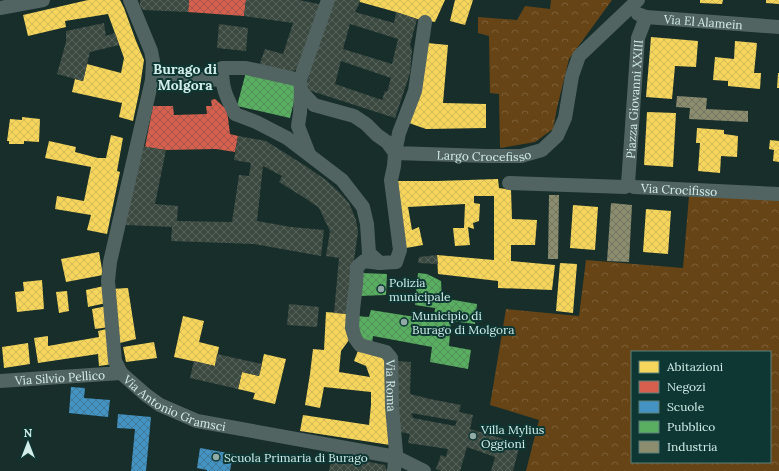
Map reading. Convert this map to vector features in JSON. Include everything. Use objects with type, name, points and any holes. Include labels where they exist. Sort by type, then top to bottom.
[{"type":"street","points":[[0,8],[43,0]]},
{"type":"street","name":"Via Antonio Gramsci","points":[[130,0],[151,51],[153,62],[152,80],[110,262],[108,281],[115,361],[121,373],[160,405],[197,421],[424,471]]},
{"type":"street","points":[[310,155],[298,126],[301,86],[328,0]]},
{"type":"street","name":"Via El Alamein","points":[[634,4],[637,14],[646,17],[779,27]]},
{"type":"street","name":"Largo Crocefisso","points":[[395,153],[521,156],[542,150],[557,136],[565,118],[572,76],[579,56],[634,4]]},
{"type":"street","name":"Piazza Giovanni XXIII","points":[[628,184],[638,38],[646,17]]},
{"type":"street","points":[[395,153],[399,133],[416,91],[425,22]]},
{"type":"street","points":[[380,263],[369,253],[367,224],[363,207],[342,180],[287,138],[256,122],[235,114],[225,95],[222,80],[222,68],[246,68],[301,86],[314,105],[354,116],[387,142],[395,153]]},
{"type":"street","points":[[152,80],[222,80]]},
{"type":"street","name":"Via Roma","points":[[395,153],[391,180],[400,250],[396,262],[380,263],[364,261],[357,266],[352,328],[355,338],[360,345],[386,352],[391,358],[395,464]]},
{"type":"street","name":"Via Crocifisso","points":[[509,183],[625,187],[628,184],[634,187],[779,194]]},
{"type":"street","name":"Via Silvio Pellico","points":[[0,382],[121,373]]},
{"type":"green space","points":[[551,0],[612,0],[569,59],[553,129],[535,142],[500,148],[499,94],[490,93],[489,36],[478,33],[478,17],[517,20],[525,6],[550,9]]},
{"type":"green space","points":[[689,196],[779,198],[779,471],[526,471],[539,420],[490,405],[506,309],[579,316],[586,260],[683,268]]},
{"type":"building: Abitazioni","points":[[88,0],[120,0],[144,60],[133,121],[119,117],[122,103],[72,92],[75,79],[83,81],[87,64],[121,73],[124,58],[108,14],[65,21],[66,27],[28,36],[23,15]]},
{"type":"building: Abitazioni","points":[[359,0],[445,0],[435,22],[417,19],[360,2]]},
{"type":"building: Abitazioni","points":[[455,0],[473,0],[465,25],[450,21]]},
{"type":"building: Abitazioni","points":[[700,0],[723,0],[722,4],[700,3]]},
{"type":"building: Abitazioni","points":[[766,0],[779,0],[779,4],[766,3]]},
{"type":"building: Abitazioni","points":[[651,37],[698,41],[696,67],[675,66],[672,99],[646,97]]},
{"type":"building: Abitazioni","points":[[735,41],[757,43],[754,73],[761,73],[760,89],[728,86],[728,81],[713,80],[715,57],[734,59]]},
{"type":"building: Abitazioni","points":[[427,43],[448,45],[443,103],[486,104],[486,128],[426,129],[409,123]]},
{"type":"building: Abitazioni","points":[[778,73],[779,88],[777,88]]},
{"type":"building: Abitazioni","points":[[647,112],[676,113],[673,167],[644,165]]},
{"type":"building: Abitazioni","points":[[22,117],[40,119],[39,142],[24,141],[24,144],[9,144],[9,141],[7,141],[10,119],[22,120]]},
{"type":"building: Abitazioni","points":[[697,128],[724,130],[724,134],[738,136],[737,157],[721,156],[720,173],[698,171],[700,143],[696,143]]},
{"type":"building: Abitazioni","points":[[111,135],[123,138],[117,171],[120,172],[107,234],[87,230],[91,215],[55,209],[57,196],[84,201],[91,167],[45,158],[49,141],[76,147],[75,152],[98,158],[106,158]]},
{"type":"building: Abitazioni","points":[[770,140],[779,141],[779,162],[773,161],[774,150],[769,149]]},
{"type":"building: Abitazioni","points":[[498,179],[499,188],[511,190],[512,219],[537,220],[535,245],[511,245],[511,261],[555,265],[552,290],[498,288],[498,281],[438,274],[437,255],[494,260],[494,196],[474,196],[474,203],[480,204],[479,221],[473,223],[474,229],[468,227],[470,245],[455,246],[453,228],[464,228],[465,204],[408,207],[412,230],[419,227],[423,245],[406,248],[399,207],[398,181]]},
{"type":"building: Abitazioni","points":[[573,205],[598,207],[595,250],[570,248]]},
{"type":"building: Abitazioni","points":[[646,209],[671,211],[668,254],[643,252]]},
{"type":"building: Abitazioni","points":[[99,252],[103,275],[66,282],[61,259]]},
{"type":"building: Abitazioni","points":[[560,263],[577,264],[573,313],[556,311]]},
{"type":"building: Abitazioni","points":[[42,280],[44,309],[17,312],[15,292],[24,291],[23,282]]},
{"type":"building: Abitazioni","points":[[104,286],[106,303],[88,307],[86,290]]},
{"type":"building: Abitazioni","points":[[128,288],[136,339],[120,343],[111,289]]},
{"type":"building: Abitazioni","points":[[67,291],[69,311],[59,313],[56,292]]},
{"type":"building: Abitazioni","points":[[107,306],[110,327],[95,329],[92,309]]},
{"type":"building: Abitazioni","points":[[326,312],[349,314],[349,340],[341,351],[339,372],[370,377],[366,366],[354,361],[359,348],[385,358],[390,445],[300,431],[303,415],[369,425],[371,392],[324,387],[320,408],[305,405],[313,349],[324,350]]},
{"type":"building: Abitazioni","points":[[183,316],[204,321],[199,342],[219,347],[215,366],[174,357]]},
{"type":"building: Abitazioni","points":[[111,328],[113,364],[99,366],[98,354],[38,363],[34,338],[48,336],[48,346],[99,337],[98,331]]},
{"type":"building: Abitazioni","points":[[154,342],[157,358],[126,362],[123,347]]},
{"type":"building: Abitazioni","points":[[28,343],[30,364],[4,368],[2,347]]},
{"type":"building: Abitazioni","points":[[264,354],[286,359],[275,404],[253,399],[255,393],[238,389],[242,372],[259,376]]},
{"type":"building: Negozi","points":[[189,0],[246,0],[244,16],[188,12]]},
{"type":"building: Negozi","points":[[215,99],[227,110],[230,134],[238,136],[235,152],[216,149],[166,150],[145,147],[153,106],[173,106],[174,115],[207,114],[206,106],[212,106],[211,100]]},
{"type":"building: Scuole","points":[[71,387],[85,388],[84,398],[110,400],[108,417],[69,413]]},
{"type":"building: Scuole","points":[[118,414],[151,417],[146,471],[131,471],[135,429],[117,428]]},
{"type":"building: Scuole","points":[[200,448],[233,454],[230,471],[207,471],[197,468]]},
{"type":"building: Pubblico","points":[[246,72],[298,85],[290,118],[237,106]]},
{"type":"building: Pubblico","points":[[362,273],[387,274],[386,295],[359,296]]},
{"type":"building: Pubblico","name":"Municipio di Burago di Molgora","points":[[418,273],[427,274],[441,281],[442,298],[477,304],[475,324],[451,321],[449,346],[471,350],[468,369],[430,362],[432,347],[373,336],[372,344],[359,338],[356,316],[369,317],[371,310],[434,320],[435,308],[415,305]]},
{"type":"building: Industria","points":[[677,96],[707,98],[706,109],[748,111],[748,122],[689,119],[690,108],[676,107]]},
{"type":"building: Industria","points":[[549,195],[559,195],[558,259],[548,259]]},
{"type":"building: Industria","points":[[611,203],[632,205],[629,262],[607,261]]},
{"type":"building: Altro","points":[[140,0],[189,0],[188,12],[143,10],[140,6]]},
{"type":"building: Altro","points":[[246,0],[299,0],[323,5],[299,68],[289,73],[259,66],[265,49],[283,54],[293,23],[244,16]]},
{"type":"building: Altro","points":[[332,0],[359,0],[360,2],[355,12],[394,23],[396,12],[417,19],[410,45],[412,50],[410,73],[395,118],[305,89],[314,51]],"holes":[[[350,24],[398,39],[392,64],[343,49]],[[341,61],[391,78],[387,92],[385,91],[382,100],[335,84]]]},
{"type":"building: Altro","points":[[104,23],[106,36],[115,33],[119,45],[90,52],[83,81],[57,74],[66,42],[66,31]]},
{"type":"building: Altro","points":[[219,24],[248,28],[246,51],[217,48]]},
{"type":"building: Altro","points":[[238,136],[266,141],[326,180],[349,203],[356,220],[358,232],[349,314],[334,313],[339,258],[326,256],[330,231],[319,208],[279,182],[282,176],[263,166],[257,221],[291,227],[324,230],[321,256],[254,244],[171,241],[172,227],[125,225],[142,146],[166,150],[155,204],[178,206],[177,221],[232,222],[239,175],[249,176],[251,163],[234,160]]},
{"type":"building: Altro","points":[[437,255],[438,264],[418,263],[419,257]]},
{"type":"building: Altro","points":[[289,304],[319,307],[317,327],[287,325]]},
{"type":"building: Altro","points":[[217,354],[262,364],[259,376],[242,372],[238,389],[190,378],[194,361],[215,366]]},
{"type":"building: Altro","points":[[396,361],[411,362],[410,394],[461,405],[459,412],[473,415],[470,429],[520,444],[513,471],[491,471],[495,457],[467,447],[460,471],[441,471],[436,469],[441,455],[446,457],[448,449],[408,443],[410,434],[400,432]],"holes":[[[411,413],[457,421],[455,426],[413,418]]]},
{"type":"building: Altro","points":[[332,455],[385,465],[387,471],[329,471]]},
{"type":"place","name":"Polizia municipale","points":[[381,289]]},
{"type":"place","name":"Municipio di Burago di Molgora","points":[[404,322]]},
{"type":"place","name":"Villa Mylius Oggioni","points":[[473,436]]},
{"type":"place","name":"Scuola Primaria di Burago","points":[[216,457]]},
{"type":"district","name":"Burago di Molgora","points":[[185,78]]}]
